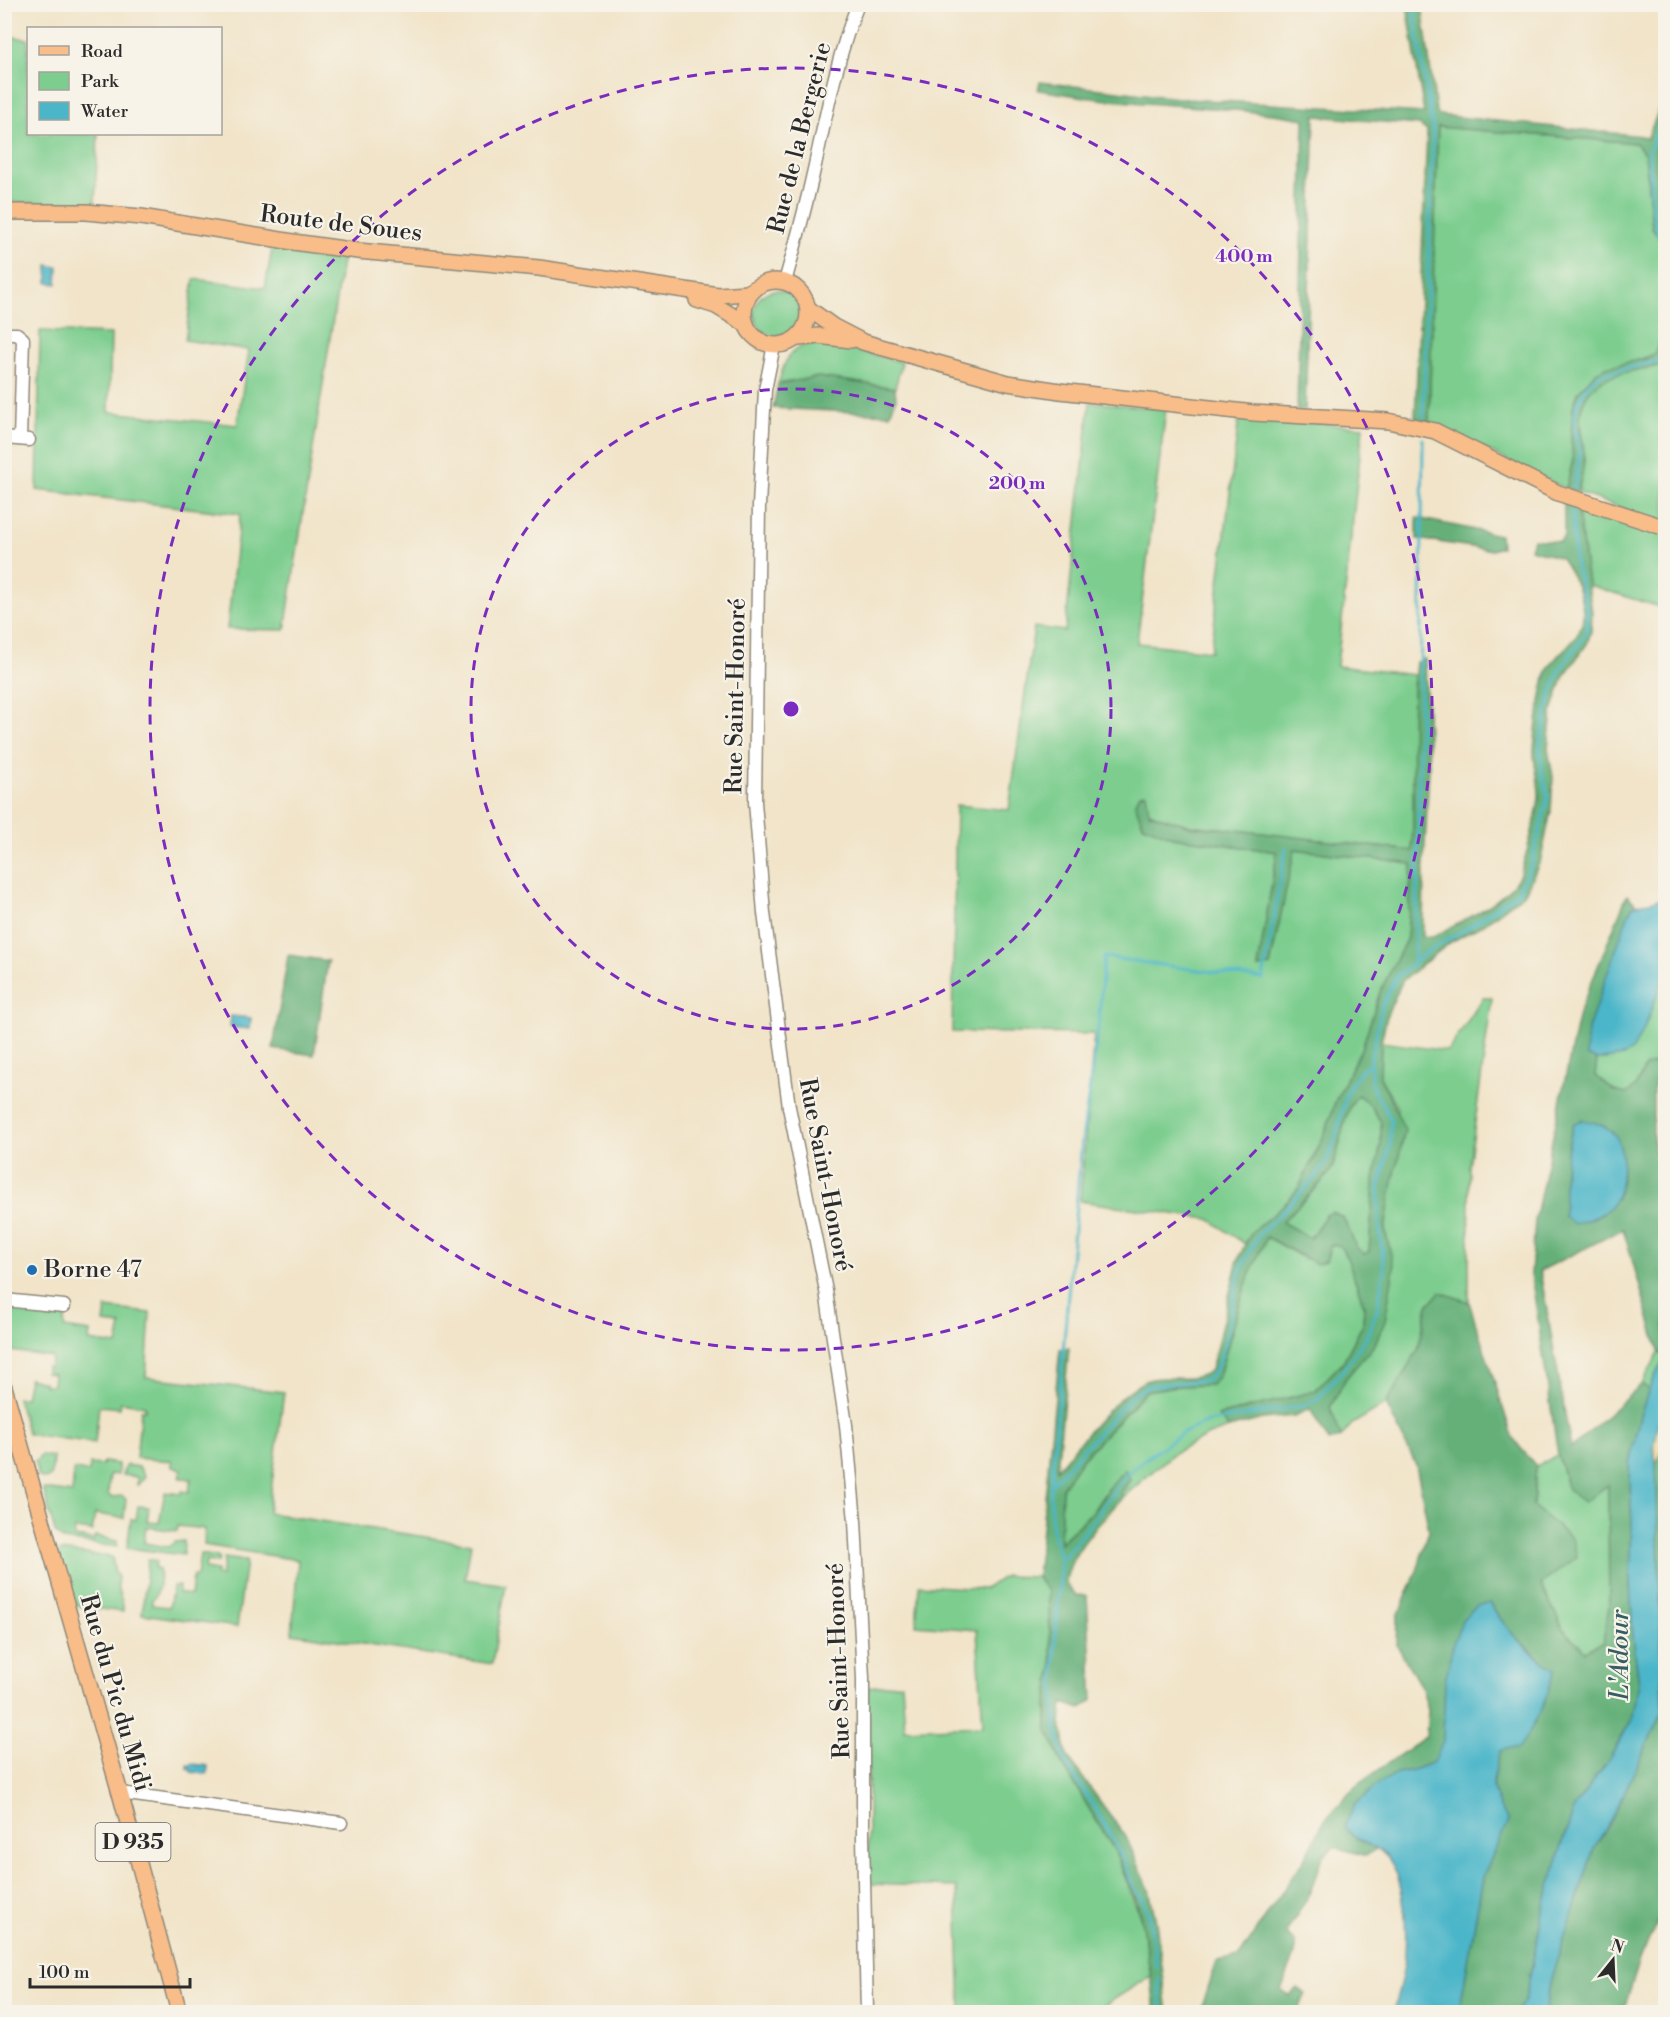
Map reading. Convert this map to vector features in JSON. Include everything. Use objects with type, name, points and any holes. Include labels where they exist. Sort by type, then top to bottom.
[{"type":"main road","name":"Route de Soues","points":[[4,212],[86,212],[141,217],[358,251],[538,268],[672,289],[729,295],[747,293],[758,286]]},
{"type":"main road","points":[[799,338],[806,327],[809,309],[799,290],[785,282],[771,281],[758,286],[745,304],[744,317],[751,334],[763,342],[774,345],[789,343],[799,338],[818,336],[863,342],[953,369],[1029,387],[1254,413],[1388,421],[1435,431],[1558,493],[1665,528]]},
{"type":"main road","name":"Route de Soues","points":[[672,289],[686,297],[716,306],[746,324]]},
{"type":"main road","points":[[809,309],[834,327],[863,342]]},
{"type":"main road","name":"Rue du Pic du Midi","points":[[4,1387],[120,1793],[179,2013]]},
{"type":"street","name":"Rue de la Bergerie","points":[[785,282],[813,178],[834,82],[849,27],[858,4]]},
{"type":"street","points":[[4,334],[17,334],[23,339],[25,439],[4,438]]},
{"type":"street","name":"Rue Saint-Honoré","points":[[774,345],[765,390],[759,506],[755,802],[764,913],[789,1107],[826,1291],[846,1425],[854,1511],[863,1678],[867,2013]]},
{"type":"street","points":[[4,1300],[64,1306]]},
{"type":"street","points":[[120,1793],[341,1824]]},
{"type":"green space","points":[[1407,5],[1422,5],[1436,110],[1439,115],[1641,136],[1647,139],[1665,95],[1665,127],[1656,152],[1660,213],[1665,227],[1665,248],[1652,227],[1645,154],[1636,143],[1438,127],[1429,422],[1415,418],[1427,131],[1419,125],[1315,116],[1305,410],[1297,411],[1304,119],[1227,109],[1098,99],[1038,90],[1040,82],[1187,99],[1424,113]]},
{"type":"green space","points":[[5,36],[27,39],[27,135],[98,135],[95,204],[5,202]]},
{"type":"green space","points":[[1437,127],[1636,143],[1645,154],[1652,227],[1665,248],[1665,331],[1654,354],[1579,391],[1573,407],[1571,436],[1573,460],[1566,489],[1429,422]]},
{"type":"green space","points":[[273,243],[343,254],[285,630],[227,629],[240,514],[37,490],[40,331],[111,334],[109,412],[237,425],[249,350],[185,340],[194,279],[265,288]]},
{"type":"green space","points":[[777,290],[793,297],[800,313],[793,329],[777,336],[761,329],[754,313],[761,297]]},
{"type":"green space","points":[[1665,331],[1665,362],[1663,365],[1618,374],[1605,379],[1586,397],[1581,411],[1580,429],[1584,465],[1578,492],[1566,489],[1573,460],[1571,436],[1573,407],[1579,391],[1596,372],[1606,367],[1649,358],[1654,354]]},
{"type":"green space","points":[[819,343],[902,362],[895,388],[818,377],[778,384],[790,354],[801,347]]},
{"type":"green space","points":[[1665,362],[1665,525],[1578,492],[1584,456],[1580,416],[1586,397],[1602,380],[1625,372],[1663,365]]},
{"type":"green space","points":[[818,377],[895,388],[896,399],[890,414],[773,408],[778,384]]},
{"type":"green space","points":[[1090,402],[1166,409],[1137,643],[1211,651],[1239,417],[1363,427],[1337,666],[1414,675],[1413,851],[1198,826],[1176,822],[1135,804],[1173,837],[1277,852],[1258,968],[1270,966],[1294,849],[1412,864],[1407,938],[1380,992],[1363,1045],[1336,1100],[1325,1133],[1298,1189],[1283,1206],[1253,1231],[1245,1244],[1209,1219],[1080,1201],[1094,1034],[952,1032],[956,805],[1009,810],[1034,627],[1065,631]]},
{"type":"green space","points":[[1564,501],[1577,505],[1592,613],[1591,631],[1587,644],[1564,676],[1552,711],[1548,749],[1553,777],[1551,811],[1541,859],[1525,893],[1484,924],[1451,942],[1403,980],[1388,1012],[1381,1042],[1380,1077],[1405,1130],[1385,1230],[1394,1267],[1385,1321],[1375,1344],[1346,1378],[1330,1407],[1341,1437],[1329,1442],[1310,1409],[1294,1416],[1263,1419],[1229,1428],[1218,1416],[1315,1391],[1343,1362],[1363,1324],[1364,1305],[1348,1260],[1340,1246],[1334,1244],[1330,1247],[1326,1261],[1317,1264],[1267,1237],[1245,1287],[1219,1376],[1211,1385],[1176,1386],[1146,1391],[1082,1459],[1062,1488],[1060,1543],[1092,1512],[1125,1470],[1130,1480],[1121,1493],[1123,1497],[1079,1549],[1068,1573],[1066,1584],[1076,1595],[1087,1596],[1093,1700],[1080,1709],[1063,1703],[1061,1723],[1067,1756],[1126,1837],[1149,1889],[1156,1922],[1168,2012],[1155,2012],[1151,1976],[1136,1900],[1115,1851],[1061,1762],[1047,1728],[1047,1705],[1052,1668],[1048,1591],[1037,1577],[1060,1349],[1069,1348],[1057,1469],[1114,1404],[1140,1384],[1160,1378],[1197,1377],[1211,1370],[1237,1263],[1245,1244],[1253,1231],[1283,1206],[1298,1189],[1325,1133],[1336,1100],[1363,1045],[1380,992],[1407,938],[1412,864],[1295,849],[1270,966],[1258,968],[1277,852],[1173,837],[1143,825],[1135,804],[1140,794],[1146,793],[1149,813],[1193,827],[1219,828],[1412,851],[1414,685],[1416,662],[1425,659],[1429,768],[1423,937],[1433,937],[1480,912],[1502,896],[1518,878],[1539,800],[1534,749],[1545,677],[1554,661],[1578,633],[1581,625],[1583,608],[1579,593],[1561,558],[1530,549],[1533,539],[1560,542],[1564,536]],"holes":[[[1358,1095],[1371,1106],[1381,1122],[1381,1144],[1374,1180],[1369,1252],[1364,1254],[1356,1247],[1343,1217],[1332,1212],[1326,1215],[1310,1238],[1282,1222],[1331,1170],[1348,1112]]]},
{"type":"green space","points":[[1577,505],[1665,532],[1665,609],[1588,585]]},
{"type":"green space","points":[[1417,518],[1500,535],[1501,547],[1492,550],[1417,539]]},
{"type":"green space","points":[[1627,895],[1637,905],[1633,906],[1628,915],[1586,1056],[1597,1060],[1595,1075],[1614,1091],[1626,1094],[1636,1086],[1645,1067],[1654,1063],[1659,1069],[1653,1091],[1653,1151],[1665,1169],[1665,1357],[1659,1352],[1623,1229],[1540,1271],[1571,1448],[1642,1384],[1649,1390],[1640,1416],[1629,1463],[1632,1523],[1630,1581],[1633,1637],[1639,1684],[1632,1720],[1608,1761],[1575,1806],[1542,1916],[1525,2001],[1516,2012],[1459,2012],[1483,1877],[1507,1821],[1494,1795],[1494,1772],[1500,1751],[1518,1749],[1539,1658],[1504,1626],[1490,1603],[1445,1682],[1443,1741],[1434,1762],[1397,1773],[1345,1825],[1355,1837],[1377,1848],[1366,1856],[1335,1847],[1329,1851],[1321,1860],[1309,1893],[1286,1933],[1295,1943],[1295,1954],[1281,1991],[1289,1996],[1298,1988],[1306,1994],[1297,2012],[1200,2012],[1217,1961],[1239,1957],[1306,1856],[1325,1820],[1356,1786],[1426,1736],[1428,1710],[1422,1689],[1397,1645],[1398,1616],[1417,1571],[1429,1530],[1416,1465],[1386,1404],[1418,1350],[1428,1305],[1440,1292],[1469,1302],[1513,1439],[1536,1466],[1533,1506],[1572,1539],[1577,1557],[1541,1584],[1563,1629],[1585,1651],[1603,1642],[1609,1607],[1608,1485],[1584,1502],[1568,1490],[1558,1455],[1531,1274],[1535,1220],[1579,1013]],"holes":[[[1574,1123],[1621,1157],[1622,1180],[1617,1198],[1564,1216],[1565,1169]]]},
{"type":"green space","points":[[288,955],[328,961],[314,1055],[273,1049]]},
{"type":"green space","points":[[1665,974],[1665,1057],[1659,1069],[1654,1063],[1645,1067],[1636,1086],[1627,1094],[1614,1091],[1595,1075],[1597,1060],[1623,1056]]},
{"type":"green space","points":[[1483,998],[1492,998],[1469,1167],[1469,1302],[1440,1292],[1428,1305],[1418,1350],[1386,1404],[1352,1424],[1341,1437],[1330,1408],[1346,1378],[1375,1344],[1389,1246],[1385,1230],[1391,1191],[1397,1108],[1380,1077],[1381,1042],[1448,1051]]},
{"type":"green space","points":[[1358,1094],[1371,1106],[1381,1122],[1381,1144],[1374,1180],[1369,1252],[1364,1254],[1356,1247],[1343,1217],[1326,1215],[1310,1239],[1282,1222],[1331,1170],[1348,1111]]},
{"type":"green space","points":[[1267,1237],[1303,1258],[1326,1261],[1330,1247],[1334,1244],[1340,1246],[1348,1260],[1364,1305],[1363,1324],[1343,1362],[1315,1391],[1219,1416],[1229,1428],[1209,1435],[1174,1453],[1123,1497],[1121,1493],[1108,1488],[1093,1511],[1059,1544],[1062,1488],[1082,1459],[1146,1391],[1176,1386],[1210,1385],[1225,1355],[1247,1280]]},
{"type":"green space","points":[[5,1305],[65,1313],[64,1328],[90,1332],[89,1341],[117,1345],[121,1325],[104,1323],[106,1308],[150,1313],[146,1377],[284,1392],[268,1513],[471,1544],[465,1579],[506,1585],[492,1664],[292,1633],[298,1560],[204,1545],[205,1529],[178,1526],[177,1531],[146,1527],[144,1543],[168,1547],[175,1542],[184,1541],[183,1555],[127,1548],[131,1519],[136,1520],[138,1506],[149,1507],[147,1522],[159,1523],[165,1492],[181,1494],[182,1491],[189,1492],[191,1479],[180,1478],[182,1469],[172,1467],[172,1461],[136,1458],[141,1410],[145,1410],[145,1406],[121,1402],[120,1408],[99,1406],[95,1443],[28,1434],[17,1398],[25,1398],[29,1378],[44,1382],[44,1385],[53,1385],[54,1374],[46,1373],[46,1367],[50,1367],[52,1357],[5,1350]]},
{"type":"green space","points":[[1659,1352],[1665,1357],[1649,1390],[1642,1384]]},
{"type":"green space","points":[[1665,1447],[1665,1905],[1641,1957],[1623,2012],[1545,2012],[1551,1978],[1595,1846],[1612,1819],[1663,1710],[1656,1463]]},
{"type":"green space","points":[[42,1455],[53,1457],[51,1476],[45,1479],[39,1477],[35,1462]]},
{"type":"green space","points":[[1558,1455],[1568,1490],[1608,1484],[1609,1607],[1603,1642],[1585,1652],[1563,1629],[1541,1584],[1577,1557],[1533,1506],[1536,1466]]},
{"type":"green space","points":[[103,1462],[118,1464],[118,1475],[110,1474],[108,1494],[111,1497],[123,1496],[126,1500],[124,1518],[95,1514],[92,1531],[75,1529],[74,1537],[94,1540],[95,1536],[117,1541],[117,1547],[63,1540],[55,1532],[43,1489],[72,1493],[74,1470],[89,1472],[90,1464],[102,1465]]},
{"type":"green space","points":[[126,1465],[139,1467],[145,1476],[138,1485],[137,1477],[122,1475]]},
{"type":"green space","points":[[60,1551],[112,1557],[118,1577],[117,1583],[123,1603],[123,1612],[71,1605],[57,1557]]},
{"type":"green space","points":[[200,1554],[219,1557],[218,1563],[206,1561],[205,1569],[217,1571],[216,1575],[221,1576],[224,1558],[246,1561],[237,1627],[142,1614],[148,1559],[156,1561],[155,1569],[159,1569],[158,1589],[152,1599],[152,1605],[169,1607],[173,1586],[179,1586],[178,1593],[191,1595],[193,1576],[197,1576]]},
{"type":"green space","points":[[1005,1576],[1037,1577],[1048,1591],[1052,1668],[1047,1705],[1047,1728],[1061,1762],[1115,1851],[1141,1919],[1151,1976],[1094,2012],[961,2012],[957,1887],[868,1884],[868,1687],[902,1683],[905,1729],[983,1726],[977,1630],[916,1625],[919,1585],[984,1589]]},
{"type":"sand","points":[[1665,1412],[1665,1447],[1656,1463],[1656,1436]]},
{"type":"water","points":[[48,265],[58,267],[57,284],[48,283]]},
{"type":"water","points":[[1665,898],[1665,974],[1643,1031],[1633,1049],[1623,1056],[1597,1060],[1586,1056],[1588,1029],[1628,915],[1633,906]]},
{"type":"water","points":[[231,1016],[251,1018],[250,1029],[230,1027]]},
{"type":"water","points":[[1582,1120],[1604,1126],[1615,1135],[1621,1150],[1622,1171],[1618,1191],[1611,1206],[1599,1215],[1574,1224],[1564,1216],[1565,1169],[1574,1123]]},
{"type":"water","points":[[1665,1360],[1665,1412],[1659,1421],[1654,1447],[1663,1710],[1612,1819],[1595,1846],[1551,1978],[1545,2012],[1516,2012],[1525,2001],[1542,1916],[1575,1806],[1608,1761],[1632,1720],[1639,1684],[1633,1637],[1630,1581],[1632,1523],[1629,1463],[1640,1416],[1649,1390],[1658,1369]]},
{"type":"water","points":[[1490,1603],[1518,1640],[1555,1669],[1541,1711],[1525,1739],[1518,1749],[1500,1751],[1493,1787],[1497,1802],[1508,1821],[1483,1877],[1459,2012],[1393,2012],[1405,1960],[1406,1942],[1404,1904],[1398,1878],[1394,1867],[1383,1853],[1359,1840],[1345,1825],[1355,1805],[1380,1783],[1397,1773],[1434,1762],[1443,1741],[1445,1682],[1453,1644],[1462,1620],[1476,1606]]},
{"type":"water","points":[[188,1765],[208,1766],[207,1774],[191,1772]]},
{"type":"waterway","points":[[1413,4],[1433,130],[1423,417]]},
{"type":"waterway","points":[[1666,109],[1649,151],[1652,209],[1658,236],[1666,243]]},
{"type":"waterway","points":[[1574,488],[1580,452],[1575,417],[1577,405],[1587,386],[1598,375],[1662,360],[1666,351]]},
{"type":"waterway","points":[[1414,962],[1418,868],[1423,439]]},
{"type":"waterway","points":[[1157,1969],[1149,1915],[1142,1898],[1134,1888],[1121,1854],[1065,1762],[1056,1727],[1054,1661],[1061,1560],[1124,1477],[1141,1462],[1181,1434],[1207,1422],[1307,1405],[1318,1398],[1344,1369],[1366,1338],[1377,1311],[1384,1269],[1379,1220],[1379,1188],[1390,1146],[1391,1120],[1373,1090],[1370,1063],[1382,1006],[1396,977],[1428,951],[1469,927],[1517,893],[1531,866],[1548,796],[1542,773],[1540,745],[1551,694],[1560,669],[1587,632],[1587,610],[1575,562],[1572,509]]},
{"type":"waterway","points":[[1051,1485],[1082,1140],[1098,1029],[1104,957],[1263,979],[1286,848]]},
{"type":"waterway","points":[[1061,1560],[1052,1523],[1051,1485],[1133,1395],[1148,1386],[1207,1380],[1221,1357],[1236,1285],[1256,1239],[1324,1165],[1331,1152],[1351,1085],[1370,1063]]},
{"type":"waterway","points":[[1159,1978],[1161,2012]]},
{"type":"place","name":"Borne 47","points":[[32,1270]]},
{"type":"water label","name":"L'Adour","points":[[1620,1655]]}]
